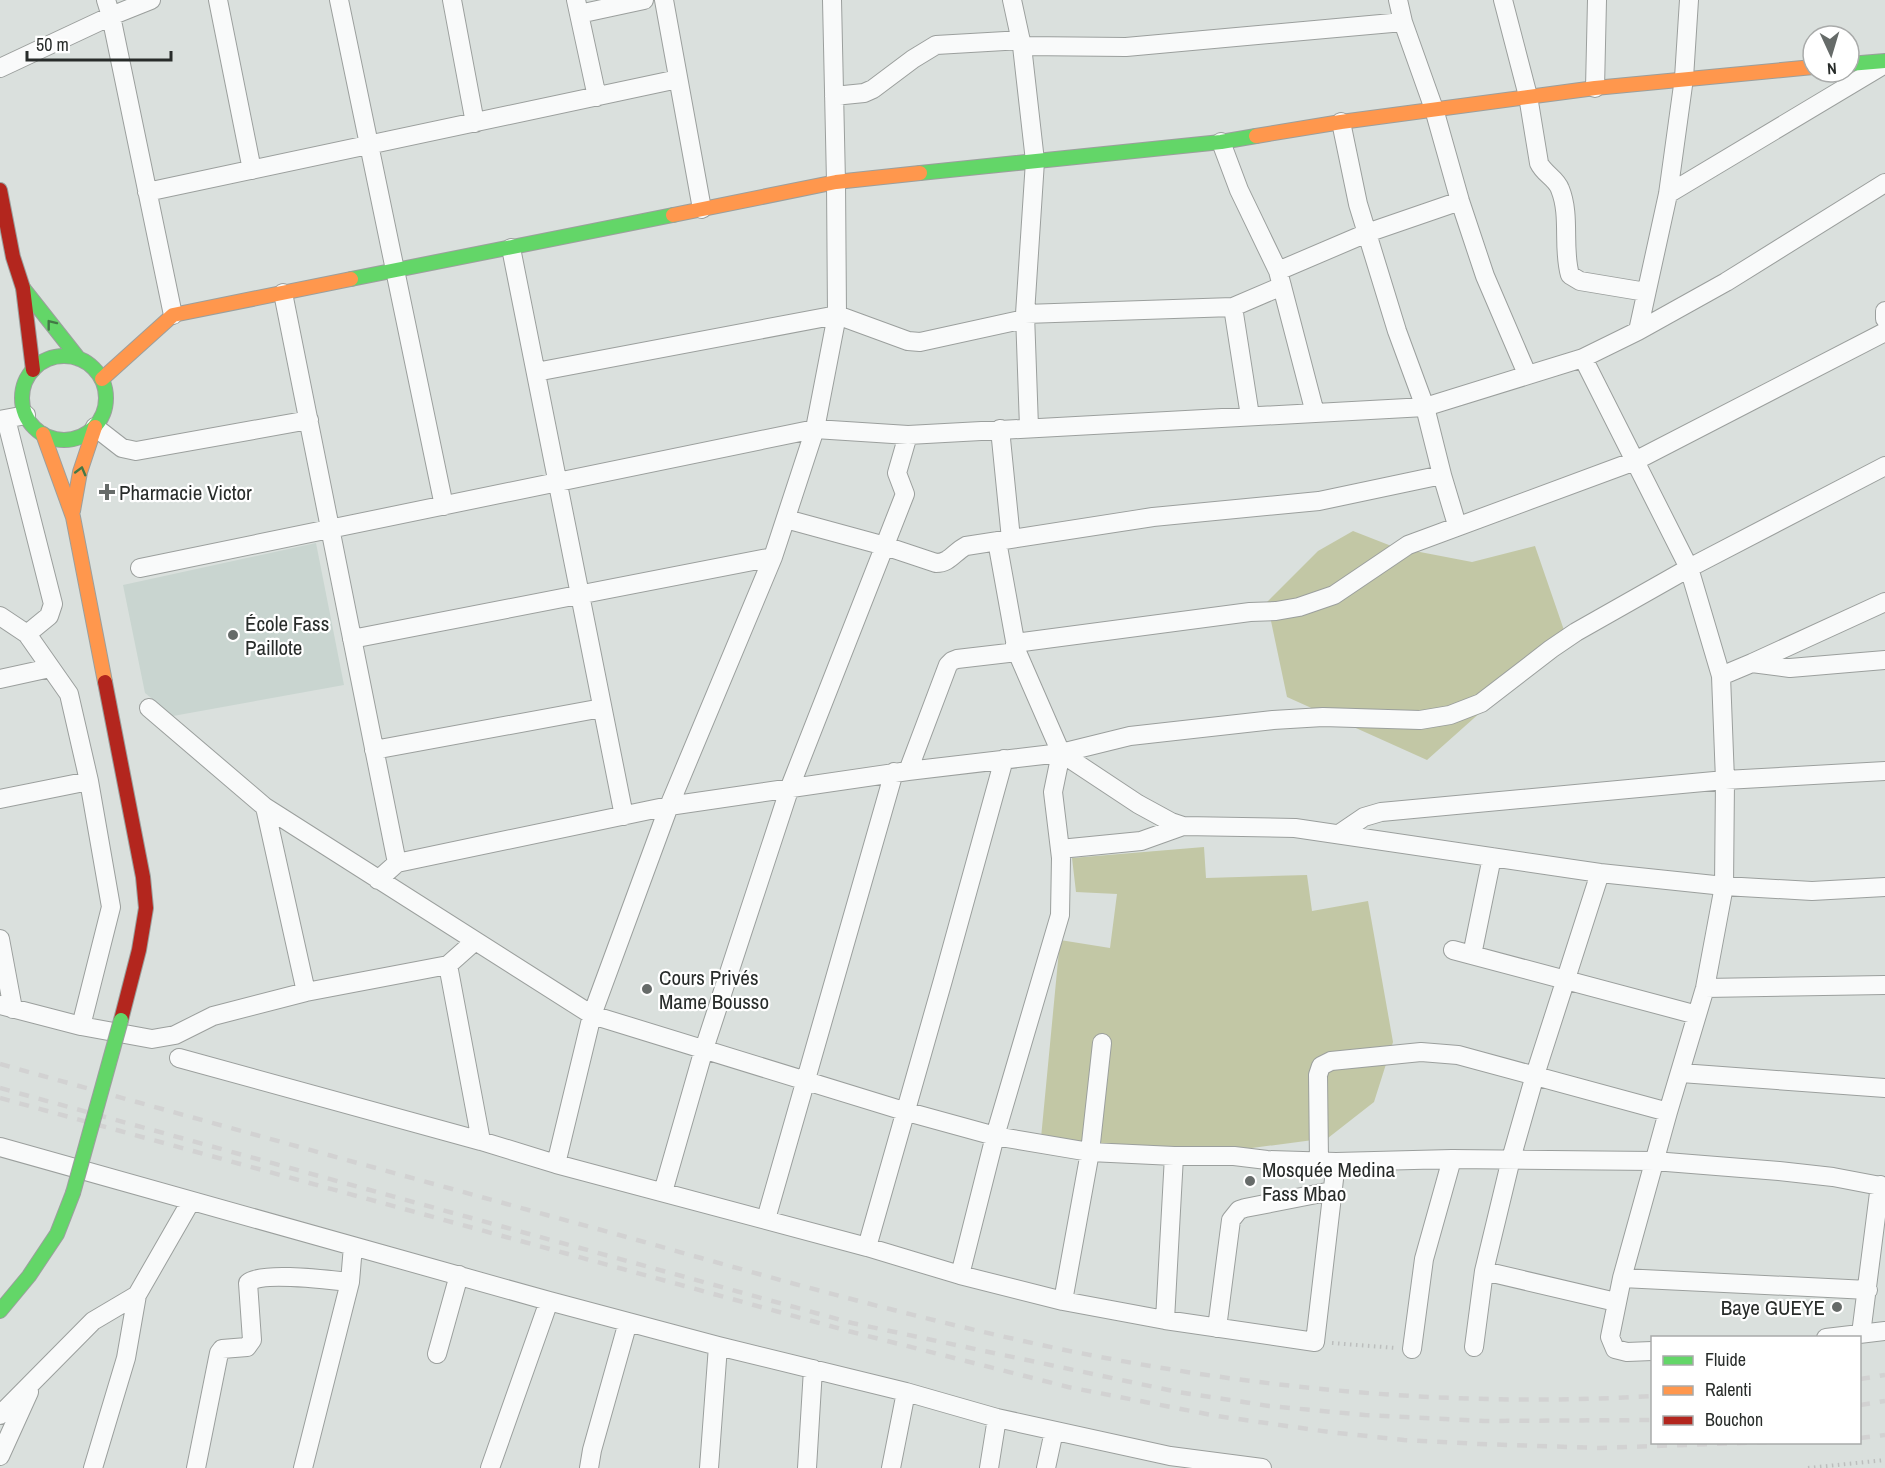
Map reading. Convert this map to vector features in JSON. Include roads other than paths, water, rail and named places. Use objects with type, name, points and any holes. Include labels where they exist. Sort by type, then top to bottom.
[{"type":"street","points":[[0,68],[108,8],[151,0]]},
{"type":"street","points":[[218,0],[252,170]]},
{"type":"street","points":[[339,0],[444,506]]},
{"type":"street","points":[[452,0],[475,123]]},
{"type":"street","points":[[597,97],[577,7],[644,0]]},
{"type":"street","points":[[664,0],[702,209]]},
{"type":"street","points":[[555,1164],[592,1016],[669,806],[773,558],[815,429],[837,315],[831,0]]},
{"type":"street","points":[[1012,0],[1022,43],[1035,161],[1025,316],[1029,427]]},
{"type":"street","points":[[1398,0],[1403,22],[1434,109],[1460,201],[1485,276],[1527,374]]},
{"type":"street","points":[[1503,0],[1528,96],[1539,163],[1542,170],[1560,186],[1566,222],[1570,275],[1580,281],[1646,292]]},
{"type":"street","points":[[1595,88],[1597,0]]},
{"type":"street","points":[[1638,331],[1668,194],[1684,78],[1689,0]]},
{"type":"street","points":[[108,8],[173,315]]},
{"type":"street","points":[[834,96],[864,93],[873,89],[913,58],[936,45],[1022,43],[1126,47],[1403,22]]},
{"type":"street","points":[[1668,194],[1885,62]]},
{"type":"street","points":[[1861,63],[1885,62]]},
{"type":"street","points":[[102,379],[173,315],[836,182],[1221,142],[1341,122],[1528,96],[1684,78],[1801,68]]},
{"type":"street","points":[[147,192],[678,79]]},
{"type":"street","points":[[1341,122],[1358,204],[1397,331],[1425,407],[1457,525]]},
{"type":"street","points":[[1221,142],[1239,190],[1280,279],[1315,413]]},
{"type":"street","points":[[140,568],[815,429],[908,435],[1425,407],[1583,358],[1638,331],[1726,282],[1885,183]]},
{"type":"street","points":[[1,196],[13,257],[23,288],[33,370]]},
{"type":"street","points":[[536,372],[837,315],[908,341],[920,342],[1025,316],[1233,307],[1367,233],[1460,201]]},
{"type":"street","points":[[511,248],[624,816]]},
{"type":"street","points":[[23,288],[79,359]]},
{"type":"street","points":[[283,293],[397,863]]},
{"type":"street","points":[[1233,307],[1250,416]]},
{"type":"street","points":[[1885,311],[1885,319]]},
{"type":"street","points":[[766,1220],[806,1080],[901,772],[948,665],[952,661],[1016,647],[1238,613],[1276,611],[1299,607],[1334,595],[1408,544],[1635,461],[1885,332]]},
{"type":"street","points":[[59,357],[79,359],[88,363],[102,379],[107,399],[102,418],[87,434],[68,440],[59,440],[36,429],[26,415],[23,406],[24,387],[33,370],[40,364],[59,357]]},
{"type":"street","points":[[1583,358],[1689,568],[1721,676],[1725,780],[1724,886],[1705,988],[1622,1278],[1610,1337],[1615,1349],[1627,1352],[1651,1351]]},
{"type":"street","points":[[26,415],[3,420],[53,604],[49,616],[27,634]]},
{"type":"street","points":[[95,427],[122,448],[136,451],[309,420]]},
{"type":"street","points":[[73,517],[80,472],[95,427]]},
{"type":"street","points":[[1000,429],[1004,540],[1016,647],[1061,753],[1137,804],[1171,822],[1183,826],[1295,828],[1600,873],[1724,886],[1812,891],[1885,887]]},
{"type":"street","points":[[0,1311],[29,1276],[57,1234],[73,1193],[139,950],[146,908],[143,877],[73,517],[43,434]]},
{"type":"street","points":[[663,1192],[704,1049],[790,787],[905,494],[897,473],[908,435]]},
{"type":"street","points":[[378,880],[397,863],[669,806],[790,787],[1061,753],[1130,736],[1273,720],[1323,717],[1420,720],[1450,714],[1481,703],[1576,632],[1689,568],[1885,466]]},
{"type":"street","points":[[786,519],[885,546],[936,563],[944,563],[959,549],[966,546],[1153,517],[1319,501],[1442,475]]},
{"type":"street","points":[[352,639],[773,558]]},
{"type":"street","points":[[1721,676],[1885,603]]},
{"type":"street","points":[[0,616],[27,634],[69,694],[89,781],[111,907],[81,1026]]},
{"type":"street","points":[[1752,663],[1790,668],[1885,660]]},
{"type":"street","points":[[0,679],[50,668]]},
{"type":"street","points":[[149,708],[265,807],[592,1016],[904,1111],[995,1136],[1090,1152],[1234,1156],[1267,1160],[1328,1162],[1452,1159],[1654,1161],[1779,1171],[1833,1177],[1882,1186],[1862,1334]]},
{"type":"street","points":[[374,750],[602,708]]},
{"type":"street","points":[[960,1275],[995,1136],[1060,915],[1060,849],[1053,792],[1061,753]]},
{"type":"street","points":[[867,1247],[1004,759]]},
{"type":"street","points":[[1339,834],[1349,825],[1364,817],[1381,813],[1725,780],[1885,771]]},
{"type":"street","points":[[0,799],[89,781]]},
{"type":"street","points":[[265,807],[306,992]]},
{"type":"street","points":[[1060,849],[1141,841],[1183,826]]},
{"type":"street","points":[[1472,955],[1492,858]]},
{"type":"street","points":[[1474,1347],[1484,1271],[1511,1159],[1535,1075],[1600,873]]},
{"type":"street","points":[[0,939],[6,1007],[81,1026],[152,1039],[175,1035],[213,1016],[306,992],[448,965],[475,941]]},
{"type":"street","points":[[1453,950],[1697,1015]]},
{"type":"street","points":[[448,965],[481,1140]]},
{"type":"street","points":[[1705,988],[1885,985]]},
{"type":"street","points":[[1063,1301],[1090,1152],[1102,1043]]},
{"type":"street","points":[[179,1058],[481,1140],[555,1164],[1063,1301],[1165,1320],[1315,1342],[1332,1191],[1318,1075],[1321,1066],[1331,1061],[1420,1052],[1458,1055],[1668,1112]]},
{"type":"street","points":[[1681,1073],[1885,1088]]},
{"type":"street","points":[[0,1147],[549,1301],[718,1346],[906,1392],[997,1418],[1170,1462],[1262,1468]]},
{"type":"street","points":[[1165,1320],[1174,1156]]},
{"type":"street","points":[[1412,1349],[1424,1259],[1452,1159]]},
{"type":"street","points":[[1217,1328],[1231,1220],[1234,1214],[1245,1208],[1332,1191]]},
{"type":"street","points":[[93,1468],[126,1358],[137,1294],[191,1201]]},
{"type":"street","points":[[303,1468],[350,1282],[353,1246]]},
{"type":"street","points":[[1484,1271],[1616,1302]]},
{"type":"street","points":[[437,1354],[459,1275]]},
{"type":"street","points":[[196,1468],[219,1353],[222,1349],[247,1347],[252,1340],[248,1283],[255,1278],[287,1277],[350,1282]]},
{"type":"street","points":[[1622,1278],[1868,1290]]},
{"type":"street","points":[[0,1415],[93,1321],[137,1294]]},
{"type":"street","points":[[490,1468],[549,1301]]},
{"type":"street","points":[[589,1468],[628,1322]]},
{"type":"street","points":[[1844,1336],[1885,1330]]},
{"type":"street","points":[[709,1468],[718,1346]]},
{"type":"street","points":[[807,1468],[813,1369]]},
{"type":"street","points":[[0,1456],[33,1384]]},
{"type":"street","points":[[891,1468],[906,1392]]},
{"type":"street","points":[[989,1468],[997,1418]]},
{"type":"street","points":[[1046,1468],[1054,1431]]},
{"type":"railway","points":[[0,1064],[786,1282],[950,1324],[1060,1349],[1207,1375],[1355,1392],[1504,1399],[1651,1396]]},
{"type":"railway","points":[[0,1088],[852,1323],[1178,1392],[1269,1406],[1365,1415],[1484,1421],[1651,1420]]},
{"type":"railway","points":[[0,1098],[852,1332],[1068,1387],[1217,1416],[1404,1440],[1599,1448],[1712,1444]]},
{"type":"railway","points":[[1861,1379],[1885,1375]]},
{"type":"railway","points":[[1861,1405],[1885,1401]]},
{"type":"railway","points":[[1861,1438],[1885,1435]]},
{"type":"place","name":"Pharmacie Victor","points":[[107,492]]},
{"type":"place","name":"École Fass Paillote","points":[[233,635]]},
{"type":"place","name":"Cours Privés Mame Bousso","points":[[647,989]]},
{"type":"place","name":"Mosquée Medina Fass Mbao","points":[[1250,1181]]},
{"type":"place","name":"Baye GUEYE","points":[[1837,1307]]}]
